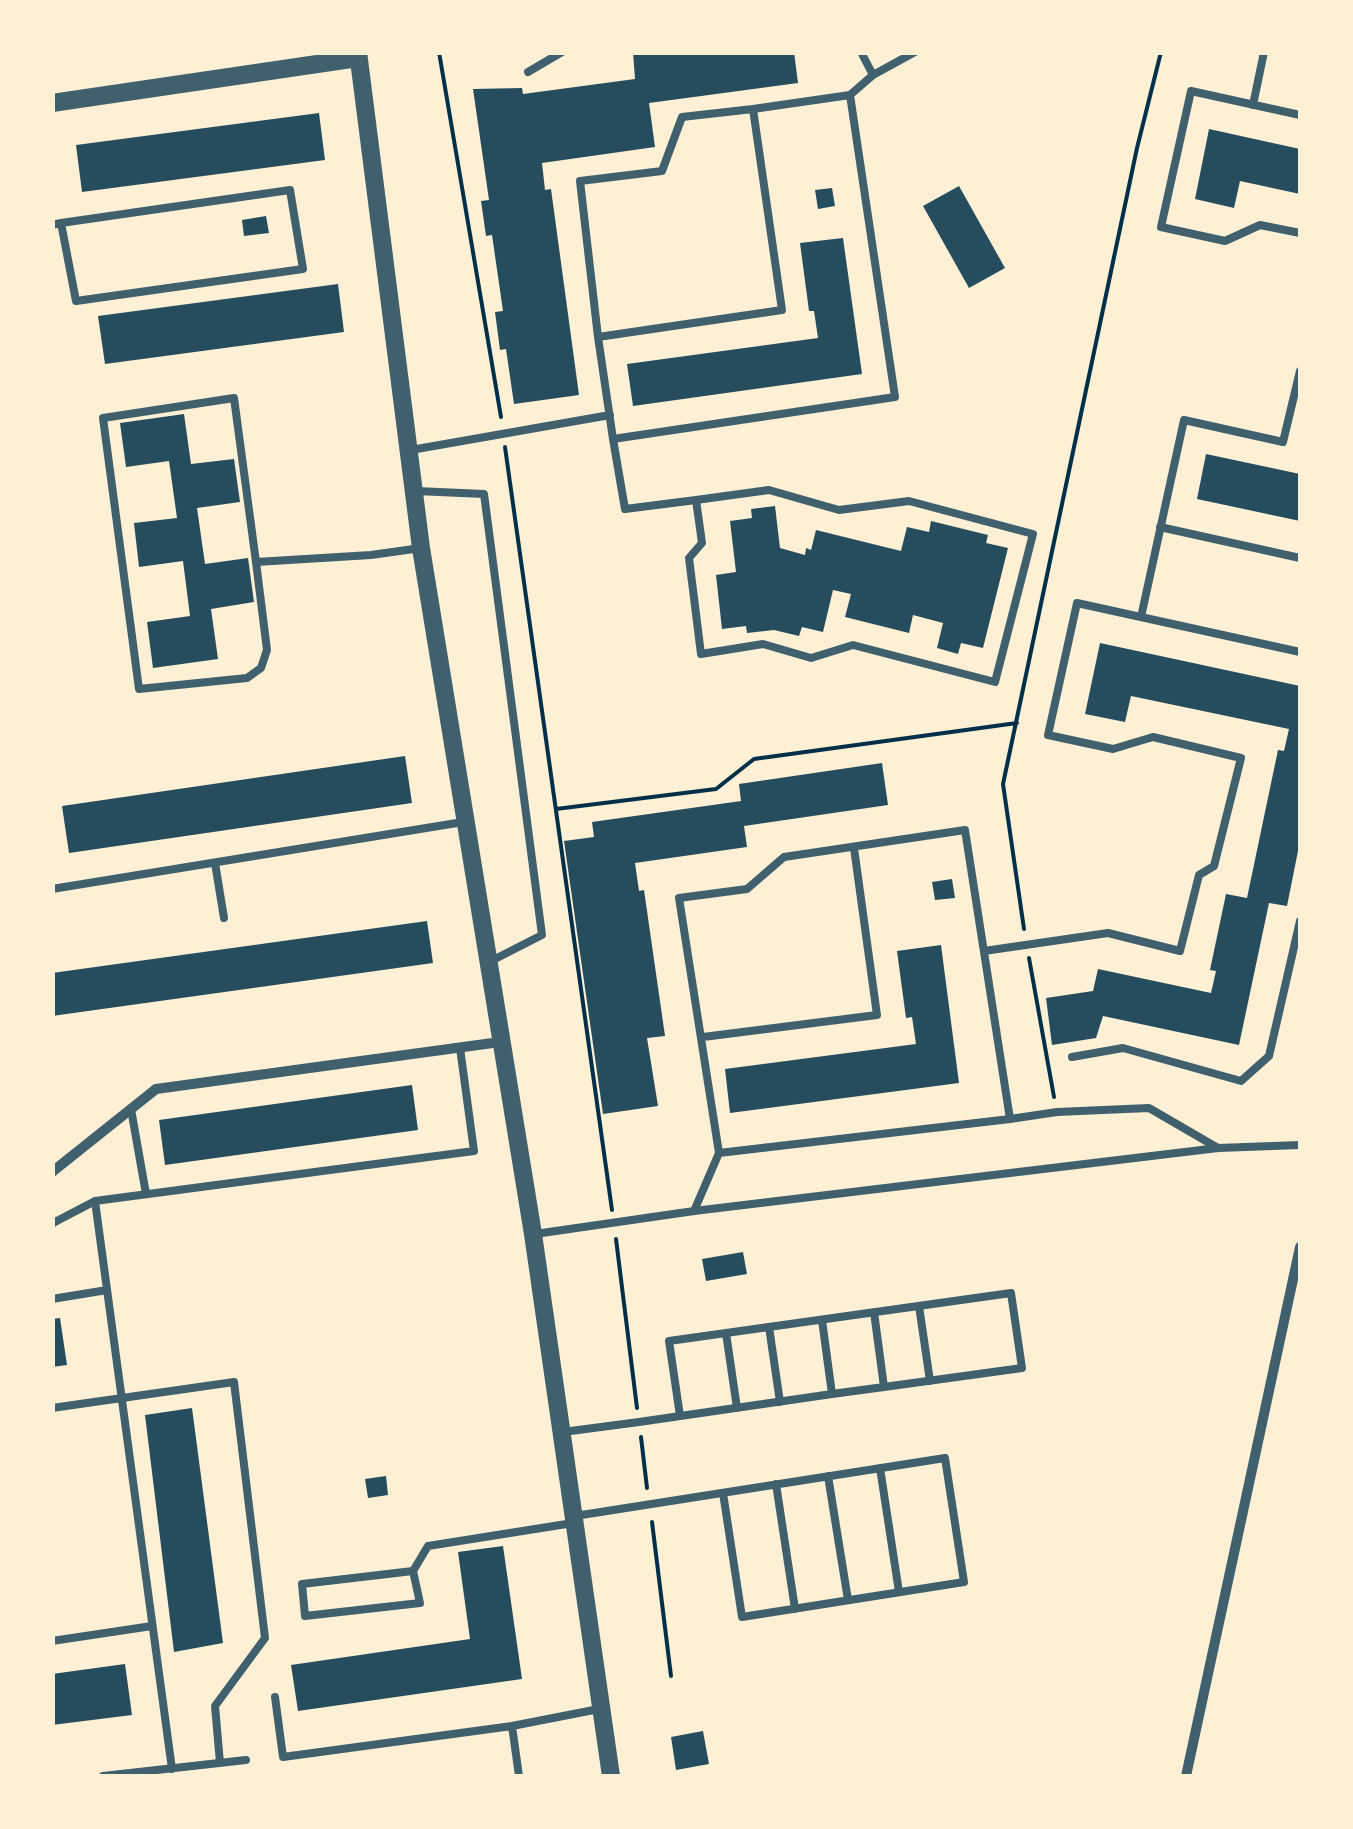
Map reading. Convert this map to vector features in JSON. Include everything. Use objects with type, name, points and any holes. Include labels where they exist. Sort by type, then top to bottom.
[{"type":"street","points":[[52,103],[361,54],[412,491],[533,1234],[611,1776]]},
{"type":"street","points":[[52,1172],[156,1089],[500,1042]]},
{"type":"street","points":[[1186,1776],[1300,1247]]},
{"type":"lane","points":[[528,72],[562,52]]},
{"type":"lane","points":[[860,52],[874,76]]},
{"type":"lane","points":[[696,500],[702,543],[688,558],[700,654],[763,644],[811,658],[853,645],[995,682],[1033,534],[909,500],[838,510],[769,490],[696,500],[625,510],[598,337],[580,181],[662,172],[682,117],[850,94],[916,52]]},
{"type":"lane","points":[[1252,105],[1264,52]]},
{"type":"lane","points":[[1300,116],[1191,91],[1161,227],[1225,241],[1260,225],[1300,233]]},
{"type":"lane","points":[[614,439],[895,398],[850,94]]},
{"type":"lane","points":[[598,337],[782,310],[752,109]]},
{"type":"lane","points":[[290,190],[303,269],[76,301],[57,224],[290,190]]},
{"type":"lane","points":[[1141,617],[1184,420],[1283,442],[1300,371]]},
{"type":"lane","points":[[234,398],[256,562],[267,650],[261,668],[247,678],[139,690],[102,418],[234,398]]},
{"type":"lane","points":[[407,450],[610,415]]},
{"type":"lane","points":[[412,491],[484,494],[542,935],[490,962]]},
{"type":"lane","points":[[1160,527],[1300,558]]},
{"type":"lane","points":[[256,562],[421,548]]},
{"type":"lane","points":[[984,951],[1108,933],[1180,952],[1199,875],[1214,866],[1241,758],[1153,738],[1113,750],[1048,735],[1077,603],[1300,652]]},
{"type":"lane","points":[[52,889],[467,821]]},
{"type":"lane","points":[[694,1210],[719,1153],[679,898],[747,889],[784,857],[965,830],[1010,1119]]},
{"type":"lane","points":[[702,1037],[876,1014],[854,848]]},
{"type":"lane","points":[[215,862],[224,918]]},
{"type":"lane","points":[[1072,1057],[1123,1048],[1241,1081],[1269,1056],[1300,921]]},
{"type":"lane","points":[[53,1222],[95,1200],[474,1151],[460,1048]]},
{"type":"lane","points":[[132,1108],[146,1194]]},
{"type":"lane","points":[[719,1153],[1056,1112],[1149,1108],[1218,1148]]},
{"type":"lane","points":[[533,1234],[694,1210],[1218,1148],[1300,1145]]},
{"type":"lane","points":[[95,1200],[172,1769]]},
{"type":"lane","points":[[52,1300],[106,1290]]},
{"type":"lane","points":[[560,1433],[1022,1368],[1011,1293],[669,1341],[680,1416]]},
{"type":"lane","points":[[920,1306],[930,1381]]},
{"type":"lane","points":[[874,1312],[884,1387]]},
{"type":"lane","points":[[822,1320],[832,1394]]},
{"type":"lane","points":[[770,1327],[780,1402]]},
{"type":"lane","points":[[726,1333],[736,1408]]},
{"type":"lane","points":[[52,1408],[234,1382],[265,1638],[216,1706],[220,1763]]},
{"type":"lane","points":[[413,1571],[302,1584],[305,1616],[420,1603],[413,1571],[428,1546],[650,1504],[945,1458],[964,1582],[742,1617],[723,1493]]},
{"type":"lane","points":[[880,1468],[900,1592]]},
{"type":"lane","points":[[828,1476],[848,1600]]},
{"type":"lane","points":[[776,1484],[795,1609]]},
{"type":"lane","points":[[52,1641],[152,1626]]},
{"type":"lane","points":[[275,1696],[283,1757],[512,1726],[601,1708]]},
{"type":"lane","points":[[512,1726],[519,1776]]},
{"type":"lane","points":[[103,1776],[246,1760]]},
{"type":"path","points":[[439,52],[504,434],[672,1676]]},
{"type":"path","points":[[1056,1112],[1003,784],[1137,148],[1161,52]]},
{"type":"path","points":[[556,809],[716,789],[754,759],[1016,724]]},
{"type":"building","points":[[633,52],[794,52],[798,83],[649,103],[655,147],[542,163],[545,190],[551,189],[579,395],[514,404],[506,349],[500,350],[495,312],[503,311],[492,235],[486,236],[481,201],[489,200],[473,89],[522,88],[523,94],[635,79]]},
{"type":"building","points":[[319,113],[325,160],[82,192],[76,145]]},
{"type":"building","points":[[1209,129],[1300,149],[1300,194],[1240,181],[1234,208],[1195,199]]},
{"type":"building","points":[[959,186],[1005,268],[969,288],[923,206]]},
{"type":"building","points":[[832,188],[835,206],[818,209],[815,190]]},
{"type":"building","points":[[266,216],[269,233],[244,236],[242,220]]},
{"type":"building","points":[[843,238],[862,374],[633,406],[627,364],[818,338],[814,311],[809,311],[800,243]]},
{"type":"building","points":[[338,284],[344,332],[105,364],[98,316]]},
{"type":"building","points":[[184,414],[191,464],[234,459],[240,502],[197,508],[205,564],[248,558],[254,602],[211,609],[218,659],[153,668],[147,622],[190,616],[183,561],[139,567],[134,523],[177,518],[169,461],[126,467],[120,423]]},
{"type":"building","points":[[1206,454],[1300,474],[1300,521],[1197,499]]},
{"type":"building","points":[[775,506],[780,548],[805,555],[806,548],[811,550],[816,530],[901,551],[907,527],[929,532],[931,521],[988,535],[986,543],[1008,548],[983,648],[961,643],[958,654],[937,648],[943,623],[913,615],[909,633],[845,617],[851,594],[833,590],[823,632],[802,627],[799,636],[774,630],[747,633],[746,626],[722,629],[716,575],[736,572],[730,521],[752,518],[751,509]]},
{"type":"building","points":[[1100,643],[1300,686],[1300,841],[1287,906],[1269,903],[1239,1045],[1103,1016],[1096,1038],[1052,1045],[1046,998],[1093,991],[1098,969],[1211,993],[1216,971],[1210,970],[1226,894],[1247,898],[1278,750],[1284,751],[1289,729],[1131,696],[1125,722],[1085,714]]},
{"type":"building","points":[[405,756],[412,803],[69,853],[62,806]]},
{"type":"building","points":[[882,763],[888,805],[744,826],[747,847],[635,863],[639,891],[644,890],[665,1036],[647,1038],[658,1106],[603,1114],[564,841],[594,837],[592,822],[741,801],[739,784]]},
{"type":"building","points":[[952,879],[955,898],[935,900],[932,882]]},
{"type":"building","points":[[427,921],[433,963],[52,1016],[52,973]]},
{"type":"building","points":[[941,945],[959,1083],[730,1113],[725,1069],[916,1044],[912,1017],[906,1018],[897,951]]},
{"type":"building","points":[[412,1085],[418,1130],[165,1165],[159,1120]]},
{"type":"building","points":[[743,1252],[747,1274],[706,1281],[702,1259]]},
{"type":"building","points":[[60,1318],[67,1365],[52,1367],[52,1319]]},
{"type":"building","points":[[192,1408],[223,1643],[174,1652],[145,1415]]},
{"type":"building","points":[[386,1476],[388,1495],[368,1498],[365,1479]]},
{"type":"building","points":[[503,1546],[522,1679],[298,1711],[291,1665],[470,1639],[458,1552]]},
{"type":"building","points":[[125,1664],[132,1715],[52,1725],[52,1674]]},
{"type":"building","points":[[703,1731],[709,1764],[676,1770],[671,1737]]}]
